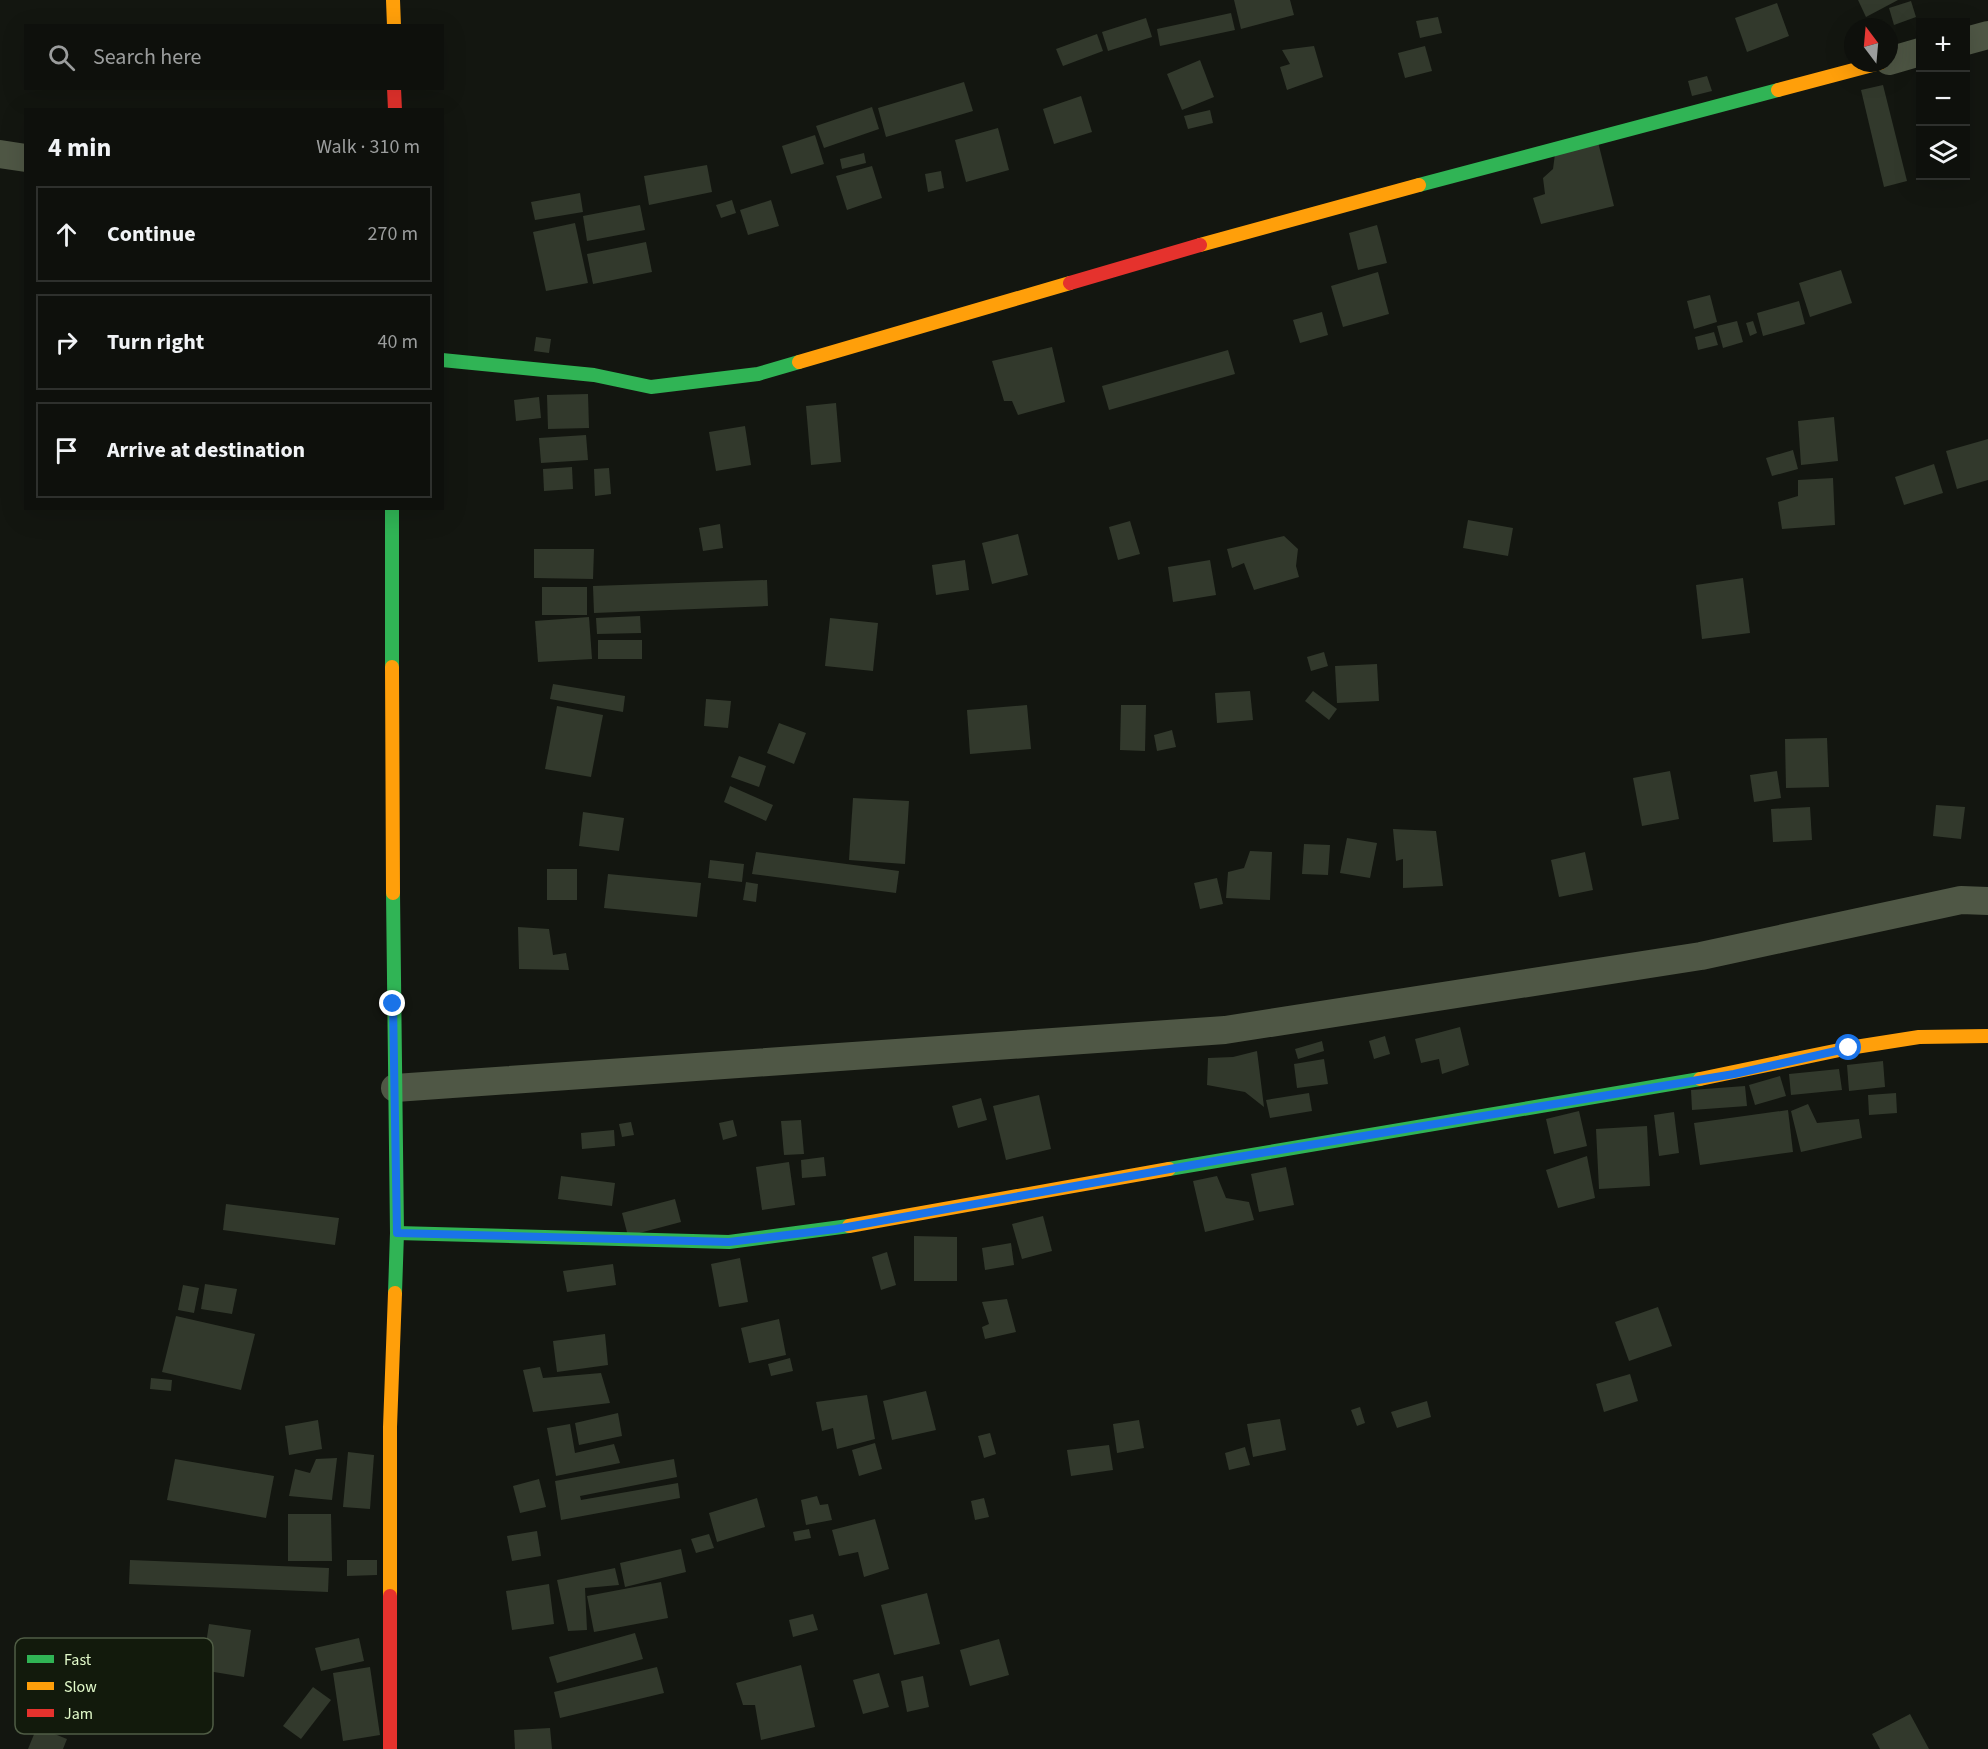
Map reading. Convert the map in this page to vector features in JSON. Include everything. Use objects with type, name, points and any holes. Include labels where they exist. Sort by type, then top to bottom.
[{"type":"street","points":[[393,0],[394,24]]},
{"type":"street","points":[[1970,40],[1988,35]]},
{"type":"street","points":[[1898,58],[1916,53]]},
{"type":"street","points":[[444,360],[594,375],[651,387],[758,374],[1175,252],[1529,155],[1846,72]]},
{"type":"street","points":[[394,90],[395,108]]},
{"type":"street","points":[[0,154],[24,158]]},
{"type":"street","points":[[390,1749],[390,1427],[397,1233],[394,1088],[392,510]]},
{"type":"street","points":[[394,1088],[1225,1030],[1701,956],[1961,900],[1988,901]]},
{"type":"street","points":[[397,1233],[729,1242],[812,1232],[1220,1160],[1734,1074],[1849,1048],[1919,1037],[1988,1036]]},
{"type":"building","points":[[1234,0],[1290,0],[1294,15],[1241,29]]},
{"type":"building","points":[[1858,0],[1898,0],[1866,17]]},
{"type":"building","points":[[1911,1],[1916,17],[1898,24],[1898,18],[1892,18],[1889,8]]},
{"type":"building","points":[[1777,3],[1789,36],[1747,52],[1735,18]]},
{"type":"building","points":[[1231,13],[1235,30],[1160,46],[1157,29]]},
{"type":"building","points":[[1438,17],[1442,33],[1420,38],[1416,21]]},
{"type":"building","points":[[1146,18],[1152,37],[1108,51],[1102,32]]},
{"type":"building","points":[[1097,34],[1103,51],[1063,66],[1056,49]]},
{"type":"building","points":[[1314,46],[1323,77],[1287,90],[1280,67],[1290,64],[1282,50]]},
{"type":"building","points":[[1425,46],[1432,71],[1405,78],[1398,53]]},
{"type":"building","points":[[1200,60],[1214,97],[1182,110],[1167,74]]},
{"type":"building","points":[[1707,76],[1712,91],[1692,96],[1688,81]]},
{"type":"building","points":[[964,82],[973,111],[886,137],[878,108]]},
{"type":"building","points":[[1883,85],[1907,181],[1884,187],[1861,90]]},
{"type":"building","points":[[1081,96],[1092,132],[1054,144],[1043,109]]},
{"type":"building","points":[[872,107],[879,129],[824,148],[816,126]]},
{"type":"building","points":[[1210,110],[1213,123],[1188,129],[1184,116]]},
{"type":"building","points":[[998,128],[1009,170],[966,182],[955,140]]},
{"type":"building","points":[[815,135],[824,164],[791,174],[782,146]]},
{"type":"building","points":[[1598,142],[1614,206],[1541,224],[1533,198],[1545,194],[1543,178],[1553,169],[1555,154]]},
{"type":"building","points":[[864,153],[866,163],[842,169],[840,159]]},
{"type":"building","points":[[707,165],[712,192],[649,205],[644,176]]},
{"type":"building","points":[[872,166],[882,198],[847,210],[836,176]]},
{"type":"building","points":[[941,171],[944,188],[928,192],[925,174]]},
{"type":"building","points":[[580,193],[583,212],[535,220],[531,202]]},
{"type":"building","points":[[732,200],[736,213],[721,218],[716,205]]},
{"type":"building","points":[[771,200],[779,226],[748,235],[740,210]]},
{"type":"building","points":[[640,205],[645,230],[587,241],[583,216]]},
{"type":"building","points":[[575,223],[588,283],[546,291],[533,232]]},
{"type":"building","points":[[1377,225],[1387,263],[1358,270],[1349,233]]},
{"type":"building","points":[[646,242],[652,272],[593,284],[587,254]]},
{"type":"building","points":[[1841,270],[1852,303],[1810,317],[1799,283]]},
{"type":"building","points":[[1378,272],[1389,314],[1343,327],[1331,286]]},
{"type":"building","points":[[1710,295],[1717,322],[1694,329],[1687,301]]},
{"type":"building","points":[[1799,301],[1805,324],[1763,336],[1757,313]]},
{"type":"building","points":[[1322,312],[1328,335],[1300,343],[1293,320]]},
{"type":"building","points":[[1737,321],[1743,342],[1723,348],[1717,326]]},
{"type":"building","points":[[1753,321],[1757,333],[1750,336],[1746,323]]},
{"type":"building","points":[[1714,332],[1718,345],[1698,350],[1695,337]]},
{"type":"building","points":[[536,337],[551,339],[549,353],[534,351]]},
{"type":"building","points":[[1052,347],[1065,402],[1018,415],[1012,401],[1004,401],[992,361]]},
{"type":"building","points":[[1228,350],[1235,374],[1109,410],[1102,386]]},
{"type":"building","points":[[588,394],[589,428],[548,429],[547,395]]},
{"type":"building","points":[[539,397],[541,418],[516,421],[514,400]]},
{"type":"building","points":[[836,403],[841,462],[811,465],[806,406]]},
{"type":"building","points":[[1834,417],[1838,461],[1801,465],[1798,421]]},
{"type":"building","points":[[745,426],[751,465],[716,471],[709,432]]},
{"type":"building","points":[[586,435],[588,460],[541,463],[539,438]]},
{"type":"building","points":[[1988,439],[1988,480],[1957,489],[1946,451]]},
{"type":"building","points":[[1793,450],[1798,469],[1772,476],[1766,458]]},
{"type":"building","points":[[1934,464],[1943,493],[1904,505],[1895,477]]},
{"type":"building","points":[[572,467],[573,489],[544,491],[543,469]]},
{"type":"building","points":[[609,468],[611,494],[595,496],[594,469]]},
{"type":"building","points":[[1833,478],[1835,525],[1782,529],[1778,502],[1798,496],[1798,480]]},
{"type":"building","points":[[1468,520],[1513,528],[1508,556],[1463,548]]},
{"type":"building","points":[[1130,521],[1140,554],[1118,560],[1109,527]]},
{"type":"building","points":[[720,524],[723,548],[703,551],[699,528]]},
{"type":"building","points":[[1018,534],[1028,575],[992,584],[982,543]]},
{"type":"building","points":[[1284,536],[1298,549],[1296,566],[1299,577],[1254,590],[1244,563],[1232,568],[1227,549]]},
{"type":"building","points":[[534,549],[594,549],[593,579],[534,578]]},
{"type":"building","points":[[965,560],[969,590],[936,595],[932,565]]},
{"type":"building","points":[[1210,560],[1216,595],[1173,602],[1168,567]]},
{"type":"building","points":[[1743,578],[1750,633],[1702,639],[1696,585]]},
{"type":"building","points":[[767,580],[768,606],[594,613],[593,586]]},
{"type":"building","points":[[542,587],[587,587],[587,615],[542,615]]},
{"type":"building","points":[[640,616],[641,633],[597,634],[596,618]]},
{"type":"building","points":[[589,617],[592,659],[538,662],[535,621]]},
{"type":"building","points":[[830,618],[878,623],[873,671],[825,666]]},
{"type":"building","points":[[598,640],[642,640],[642,659],[598,659]]},
{"type":"building","points":[[1324,652],[1328,666],[1311,671],[1307,657]]},
{"type":"building","points":[[1377,664],[1379,701],[1337,703],[1335,666]]},
{"type":"building","points":[[553,684],[625,696],[623,712],[550,699]]},
{"type":"building","points":[[1250,691],[1253,720],[1217,723],[1215,693]]},
{"type":"building","points":[[1313,691],[1337,709],[1329,720],[1305,701]]},
{"type":"building","points":[[706,699],[731,701],[728,728],[704,726]]},
{"type":"building","points":[[1027,705],[1031,749],[970,754],[967,710]]},
{"type":"building","points":[[1121,705],[1146,705],[1145,751],[1120,750]]},
{"type":"building","points":[[557,706],[603,715],[591,777],[545,769]]},
{"type":"building","points":[[779,723],[806,733],[794,764],[767,753]]},
{"type":"building","points":[[1172,730],[1176,747],[1157,751],[1154,735]]},
{"type":"building","points":[[1827,738],[1829,787],[1786,788],[1785,739]]},
{"type":"building","points":[[739,756],[766,766],[759,787],[731,777]]},
{"type":"building","points":[[1670,771],[1679,819],[1642,826],[1633,778]]},
{"type":"building","points":[[1777,771],[1781,798],[1754,802],[1750,775]]},
{"type":"building","points":[[730,786],[773,805],[766,821],[724,802]]},
{"type":"building","points":[[853,798],[909,801],[905,864],[849,860]]},
{"type":"building","points":[[1936,805],[1965,807],[1961,839],[1933,836]]},
{"type":"building","points":[[1810,807],[1812,840],[1773,842],[1771,809]]},
{"type":"building","points":[[583,812],[624,818],[619,851],[579,846]]},
{"type":"building","points":[[1393,829],[1436,831],[1443,886],[1403,888],[1403,859],[1396,861]]},
{"type":"building","points":[[1347,838],[1377,843],[1370,878],[1340,873]]},
{"type":"building","points":[[1304,844],[1330,845],[1328,875],[1302,874]]},
{"type":"building","points":[[1250,851],[1272,852],[1270,900],[1226,898],[1228,872],[1244,868]]},
{"type":"building","points":[[756,852],[899,871],[896,893],[752,874]]},
{"type":"building","points":[[1585,852],[1593,890],[1559,897],[1551,860]]},
{"type":"building","points":[[710,860],[744,864],[742,882],[708,878]]},
{"type":"building","points":[[547,869],[577,869],[577,900],[547,900]]},
{"type":"building","points":[[608,874],[701,883],[697,917],[604,908]]},
{"type":"building","points":[[1217,878],[1223,904],[1200,909],[1194,883]]},
{"type":"building","points":[[746,882],[758,884],[756,902],[743,900]]},
{"type":"building","points":[[518,927],[549,929],[553,955],[566,953],[569,970],[519,969]]},
{"type":"building","points":[[1460,1027],[1469,1065],[1442,1074],[1439,1059],[1421,1063],[1415,1039]]},
{"type":"building","points":[[1385,1036],[1390,1054],[1374,1059],[1369,1041]]},
{"type":"building","points":[[1322,1041],[1324,1051],[1298,1059],[1295,1049]]},
{"type":"building","points":[[1257,1051],[1264,1107],[1245,1092],[1207,1085],[1208,1058],[1233,1057]]},
{"type":"building","points":[[1324,1059],[1328,1084],[1297,1088],[1294,1064]]},
{"type":"building","points":[[1883,1061],[1885,1087],[1849,1091],[1847,1065]]},
{"type":"building","points":[[1839,1069],[1842,1090],[1791,1095],[1789,1074]]},
{"type":"building","points":[[1780,1076],[1786,1096],[1755,1105],[1749,1085]]},
{"type":"building","points":[[1745,1086],[1747,1106],[1692,1110],[1691,1090]]},
{"type":"building","points":[[1309,1093],[1312,1111],[1270,1118],[1266,1100]]},
{"type":"building","points":[[1896,1093],[1897,1113],[1869,1115],[1868,1095]]},
{"type":"building","points":[[1039,1095],[1051,1149],[1006,1160],[993,1106]]},
{"type":"building","points":[[981,1098],[987,1120],[958,1128],[952,1106]]},
{"type":"building","points":[[1808,1104],[1817,1123],[1859,1119],[1862,1138],[1801,1152],[1791,1111]]},
{"type":"building","points":[[1788,1110],[1793,1152],[1700,1165],[1694,1123]]},
{"type":"building","points":[[1579,1111],[1587,1146],[1554,1154],[1546,1119]]},
{"type":"building","points":[[1674,1112],[1679,1153],[1659,1156],[1654,1115]]},
{"type":"building","points":[[733,1120],[737,1136],[723,1140],[719,1123]]},
{"type":"building","points":[[801,1120],[804,1154],[784,1155],[781,1121]]},
{"type":"building","points":[[631,1122],[634,1135],[622,1137],[619,1124]]},
{"type":"building","points":[[1647,1126],[1650,1186],[1599,1189],[1596,1129]]},
{"type":"building","points":[[614,1130],[615,1146],[582,1149],[581,1133]]},
{"type":"building","points":[[1587,1156],[1595,1198],[1558,1208],[1546,1170]]},
{"type":"building","points":[[824,1157],[826,1176],[802,1178],[801,1160]]},
{"type":"building","points":[[789,1162],[795,1205],[762,1210],[756,1167]]},
{"type":"building","points":[[1286,1167],[1294,1205],[1259,1212],[1251,1174]]},
{"type":"building","points":[[561,1176],[615,1183],[612,1206],[558,1199]]},
{"type":"building","points":[[1217,1176],[1226,1198],[1249,1202],[1254,1220],[1205,1232],[1193,1181]]},
{"type":"building","points":[[675,1199],[681,1222],[628,1236],[622,1213]]},
{"type":"building","points":[[226,1204],[339,1218],[335,1245],[223,1230]]},
{"type":"building","points":[[1043,1216],[1052,1251],[1022,1259],[1012,1224]]},
{"type":"building","points":[[914,1236],[957,1237],[957,1281],[914,1281]]},
{"type":"building","points":[[1011,1243],[1014,1265],[985,1270],[982,1248]]},
{"type":"building","points":[[887,1252],[896,1285],[881,1290],[872,1257]]},
{"type":"building","points":[[740,1258],[748,1302],[719,1307],[711,1264]]},
{"type":"building","points":[[613,1264],[616,1285],[567,1292],[563,1271]]},
{"type":"building","points":[[205,1284],[237,1289],[232,1314],[201,1309]]},
{"type":"building","points":[[183,1285],[199,1288],[194,1313],[178,1310]]},
{"type":"building","points":[[1007,1299],[1016,1332],[985,1339],[982,1327],[989,1324],[982,1302]]},
{"type":"building","points":[[1658,1307],[1672,1346],[1629,1361],[1615,1322]]},
{"type":"building","points":[[176,1316],[255,1334],[241,1390],[162,1372]]},
{"type":"building","points":[[779,1319],[786,1355],[749,1363],[741,1328]]},
{"type":"building","points":[[605,1334],[608,1365],[557,1372],[553,1341]]},
{"type":"building","points":[[790,1358],[793,1371],[771,1376],[768,1364]]},
{"type":"building","points":[[540,1367],[543,1378],[601,1373],[610,1403],[533,1412],[523,1370]]},
{"type":"building","points":[[1630,1374],[1638,1401],[1604,1412],[1596,1384]]},
{"type":"building","points":[[151,1378],[172,1380],[171,1391],[150,1389]]},
{"type":"building","points":[[926,1391],[936,1430],[892,1440],[883,1401]]},
{"type":"building","points":[[867,1395],[875,1439],[837,1449],[833,1428],[822,1431],[816,1402]]},
{"type":"building","points":[[1427,1401],[1431,1417],[1397,1428],[1391,1412]]},
{"type":"building","points":[[1360,1407],[1365,1423],[1357,1426],[1351,1410]]},
{"type":"building","points":[[618,1413],[622,1436],[579,1445],[575,1423]]},
{"type":"building","points":[[1280,1419],[1286,1450],[1253,1457],[1247,1424]]},
{"type":"building","points":[[318,1420],[322,1449],[289,1455],[285,1426]]},
{"type":"building","points":[[1139,1420],[1144,1448],[1117,1453],[1113,1424]]},
{"type":"building","points":[[570,1424],[575,1453],[614,1444],[620,1463],[556,1476],[547,1428]]},
{"type":"building","points":[[990,1433],[996,1454],[984,1458],[978,1436]]},
{"type":"building","points":[[875,1443],[882,1469],[859,1476],[852,1450]]},
{"type":"building","points":[[1109,1445],[1113,1470],[1071,1476],[1067,1450]]},
{"type":"building","points":[[1245,1447],[1250,1465],[1229,1470],[1225,1453]]},
{"type":"building","points":[[348,1452],[374,1455],[370,1509],[343,1507]]},
{"type":"building","points":[[337,1458],[332,1500],[289,1496],[295,1469],[310,1473],[316,1459]]},
{"type":"building","points":[[175,1459],[274,1476],[266,1518],[167,1500]]},
{"type":"building","points":[[674,1459],[677,1477],[580,1496],[581,1500],[678,1483],[680,1498],[561,1520],[555,1481]]},
{"type":"building","points":[[539,1479],[546,1507],[520,1513],[513,1486]]},
{"type":"building","points":[[817,1496],[820,1505],[828,1504],[832,1520],[806,1525],[801,1500]]},
{"type":"building","points":[[757,1498],[765,1527],[717,1542],[709,1513]]},
{"type":"building","points":[[984,1498],[989,1517],[975,1520],[971,1501]]},
{"type":"building","points":[[288,1514],[331,1514],[332,1561],[288,1561]]},
{"type":"building","points":[[875,1519],[889,1569],[864,1577],[858,1552],[839,1556],[832,1530]]},
{"type":"building","points":[[809,1529],[811,1538],[795,1541],[793,1532]]},
{"type":"building","points":[[537,1531],[541,1556],[512,1561],[507,1536]]},
{"type":"building","points":[[709,1534],[714,1548],[696,1553],[691,1539]]},
{"type":"building","points":[[681,1549],[686,1572],[625,1587],[620,1563]]},
{"type":"building","points":[[130,1560],[329,1568],[328,1592],[129,1584]]},
{"type":"building","points":[[347,1560],[377,1560],[377,1575],[347,1576]]},
{"type":"building","points":[[615,1568],[619,1585],[585,1588],[587,1630],[568,1631],[557,1580]]},
{"type":"building","points":[[661,1582],[668,1618],[594,1632],[587,1596]]},
{"type":"building","points":[[549,1584],[554,1624],[512,1630],[506,1591]]},
{"type":"building","points":[[927,1593],[940,1644],[894,1655],[881,1605]]},
{"type":"building","points":[[813,1614],[818,1630],[793,1637],[789,1620]]},
{"type":"building","points":[[209,1624],[251,1630],[244,1677],[213,1672],[213,1638],[207,1638]]},
{"type":"building","points":[[635,1633],[643,1659],[557,1683],[549,1657]]},
{"type":"building","points":[[359,1638],[364,1661],[321,1671],[315,1648]]},
{"type":"building","points":[[999,1639],[1009,1675],[970,1686],[960,1650]]},
{"type":"building","points":[[801,1665],[815,1727],[761,1740],[755,1705],[743,1705],[736,1683]]},
{"type":"building","points":[[370,1667],[380,1735],[343,1741],[333,1673]]},
{"type":"building","points":[[657,1667],[664,1693],[560,1718],[554,1692]]},
{"type":"building","points":[[879,1673],[889,1707],[863,1714],[853,1680]]},
{"type":"building","points":[[923,1676],[929,1707],[907,1712],[901,1681]]},
{"type":"building","points":[[313,1687],[331,1700],[301,1739],[283,1726]]},
{"type":"building","points":[[1910,1714],[1929,1749],[1880,1749],[1872,1734]]},
{"type":"building","points":[[550,1728],[552,1749],[515,1749],[514,1730]]},
{"type":"building","points":[[34,1734],[54,1734],[67,1739],[63,1749],[28,1749]]},
{"type":"traffic: fast","points":[[1419,185],[1778,90]]},
{"type":"traffic: fast","points":[[444,360],[594,375],[651,387],[758,374],[799,362]]},
{"type":"traffic: fast","points":[[392,510],[392,667]]},
{"type":"traffic: fast","points":[[393,893],[397,1233],[395,1293]]},
{"type":"traffic: fast","points":[[1169,1169],[1700,1079]]},
{"type":"traffic: fast","points":[[397,1233],[729,1242],[849,1226]]},
{"type":"traffic: slow","points":[[393,0],[394,24]]},
{"type":"traffic: slow","points":[[1778,90],[1846,72]]},
{"type":"traffic: slow","points":[[1200,245],[1419,185]]},
{"type":"traffic: slow","points":[[799,362],[1070,283]]},
{"type":"traffic: slow","points":[[392,667],[393,893]]},
{"type":"traffic: slow","points":[[1700,1079],[1849,1048],[1919,1037],[1988,1036]]},
{"type":"traffic: slow","points":[[849,1226],[1169,1169]]},
{"type":"traffic: slow","points":[[390,1596],[390,1427],[395,1293]]},
{"type":"traffic: jam","points":[[394,90],[395,108]]},
{"type":"traffic: jam","points":[[1070,283],[1200,245]]},
{"type":"traffic: jam","points":[[390,1596],[390,1749]]},
{"type":"route","points":[[393,1004],[397,1233],[729,1242],[836,1229],[1220,1160],[1734,1074],[1849,1048]]}]
